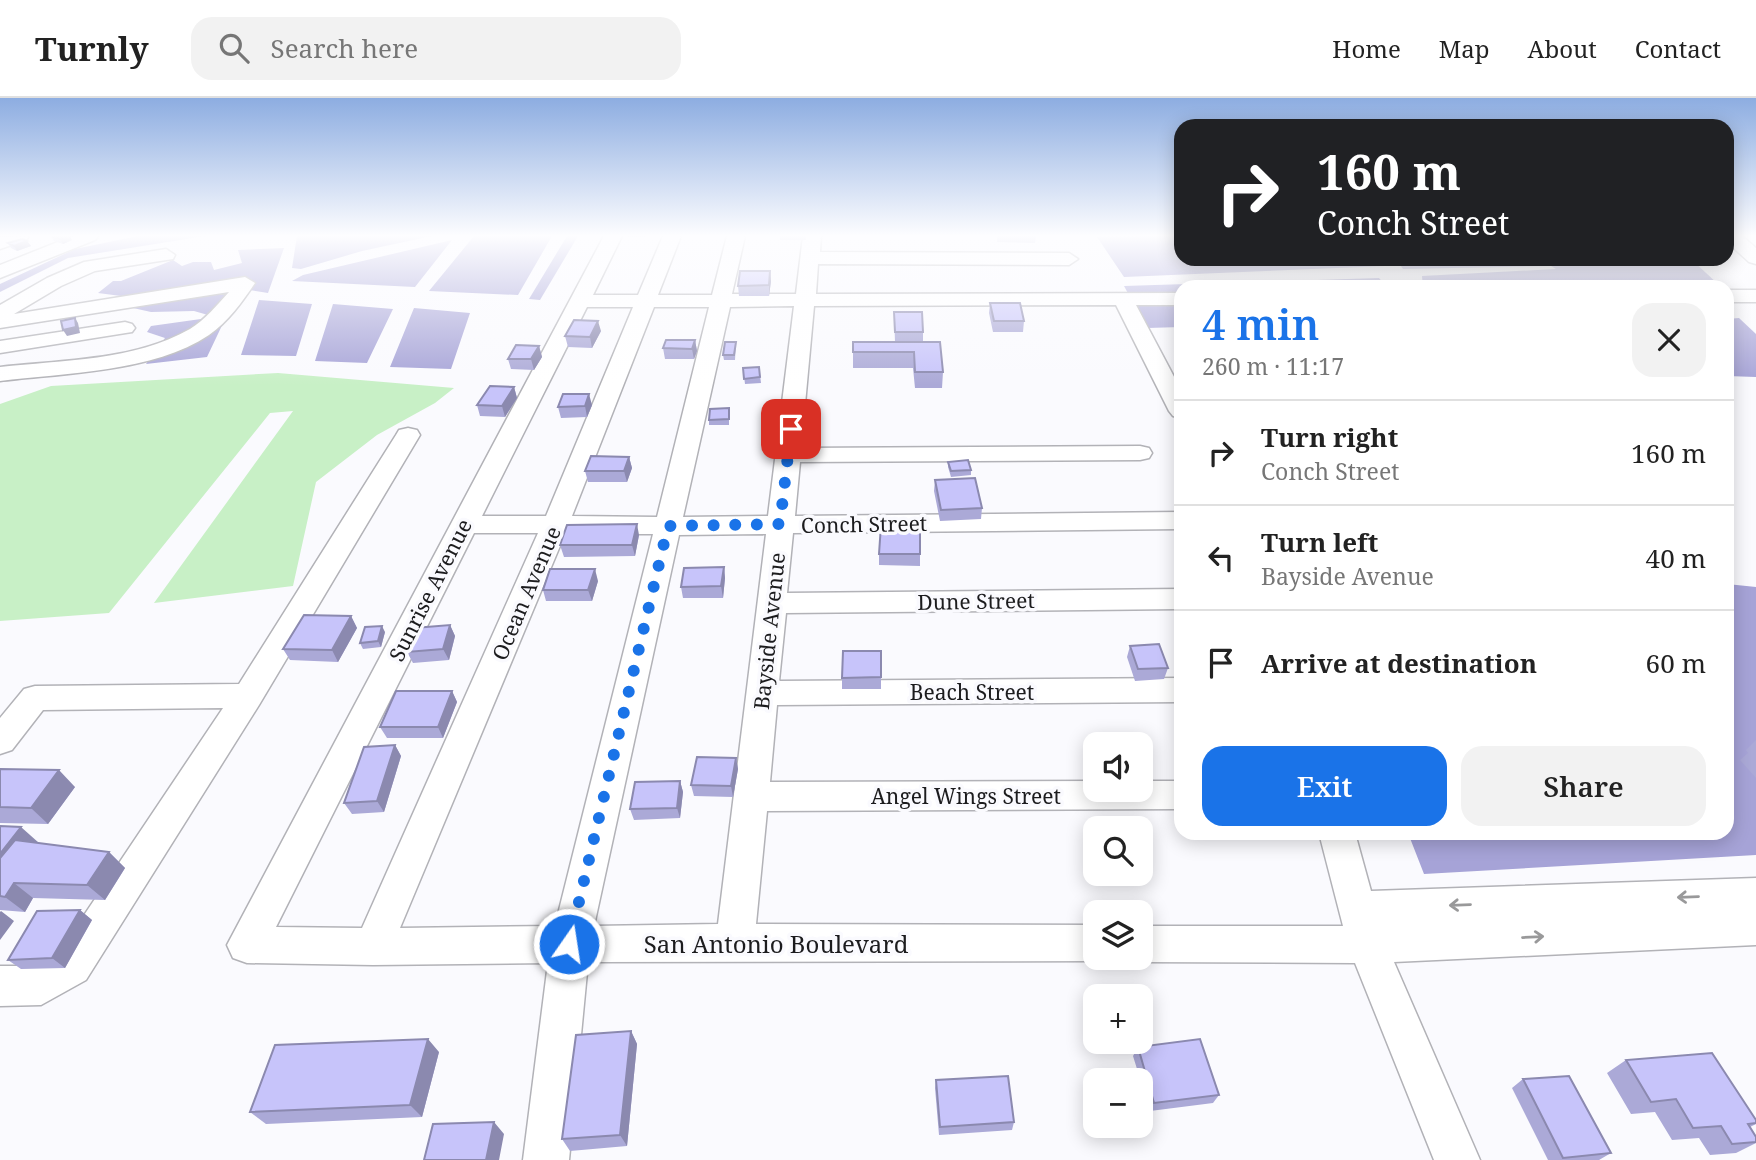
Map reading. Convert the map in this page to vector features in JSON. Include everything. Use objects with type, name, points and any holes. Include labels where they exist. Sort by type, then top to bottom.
[{"type":"street","points":[[0,313],[48,286]]},
{"type":"street","points":[[57,313],[93,292],[112,286]]},
{"type":"street","points":[[0,322],[230,286]]},
{"type":"street","points":[[0,374],[141,355],[173,347],[200,332],[225,309],[244,286]]},
{"type":"street","name":"Sunrise Avenue","points":[[247,945],[587,286]]},
{"type":"street","name":"Ocean Avenue","points":[[373,947],[555,526],[653,286]]},
{"type":"street","points":[[546,1160],[569,944],[725,286]]},
{"type":"street","name":"Bayside Avenue","points":[[735,942],[807,286]]},
{"type":"street","points":[[1081,286],[1087,298]]},
{"type":"street","points":[[1734,296],[1756,296]]},
{"type":"street","points":[[1123,299],[1174,397]]},
{"type":"street","points":[[579,302],[1174,299]]},
{"type":"street","points":[[0,347],[125,328]]},
{"type":"street","points":[[0,986],[41,985],[72,967],[248,696],[408,435]]},
{"type":"street","points":[[788,455],[1140,453]]},
{"type":"street","name":"Conch Street","points":[[464,524],[668,526],[1174,521]]},
{"type":"street","name":"Dune Street","points":[[772,603],[1174,599]]},
{"type":"street","name":"Beach Street","points":[[762,693],[1174,690]]},
{"type":"street","points":[[1,739],[35,698],[248,696]]},
{"type":"street","name":"Angel Wings Street","points":[[751,797],[1174,795]]},
{"type":"street","points":[[1339,840],[1362,927],[1457,1160]]},
{"type":"street","points":[[1153,942],[1756,895]]},
{"type":"street","points":[[1362,927],[1756,927]]},
{"type":"street","name":"San Antonio Boulevard","points":[[247,945],[373,947],[735,942],[1083,943]]},
{"type":"green space","points":[[278,373],[454,388],[435,403],[377,435],[316,482],[293,586],[154,603],[293,411],[270,413],[109,613],[0,621],[0,404],[51,386]]},
{"type":"water","points":[[0,286],[13,286],[0,292]]},
{"type":"water","points":[[107,286],[271,286],[268,293],[249,290],[236,296],[207,357],[146,364],[165,338],[147,332],[151,326],[215,317],[194,311],[151,312],[115,304],[121,296],[98,293]]},
{"type":"water","points":[[433,286],[523,286],[518,295],[429,291]]},
{"type":"water","points":[[537,286],[549,286],[540,300],[529,299]]},
{"type":"water","points":[[1124,286],[1174,286],[1174,327],[1147,328]]},
{"type":"water","points":[[259,300],[312,304],[296,356],[241,355]]},
{"type":"water","points":[[333,304],[393,309],[367,363],[315,361]]},
{"type":"water","points":[[414,308],[470,313],[451,369],[390,367]]},
{"type":"water","points":[[1734,318],[1739,318],[1756,334],[1756,377],[1734,376]]},
{"type":"water","points":[[1734,585],[1756,587],[1756,855],[1424,874],[1411,840],[1734,840]]},
{"type":"building","points":[[990,303],[1020,303],[1024,321],[994,321]]},
{"type":"building","points":[[894,312],[922,312],[923,332],[895,332]]},
{"type":"building","points":[[75,318],[76,327],[63,330],[61,321]]},
{"type":"building","points":[[574,320],[598,321],[590,337],[565,336]]},
{"type":"building","points":[[666,340],[695,340],[692,349],[663,348]]},
{"type":"building","points":[[725,342],[736,342],[734,355],[723,355]]},
{"type":"building","points":[[853,342],[940,342],[943,372],[915,372],[914,352],[853,352]]},
{"type":"building","points":[[516,345],[539,346],[531,359],[508,359]]},
{"type":"building","points":[[759,367],[760,377],[744,379],[743,368]]},
{"type":"building","points":[[490,386],[514,387],[502,406],[477,405]]},
{"type":"building","points":[[563,394],[589,394],[585,406],[558,407]]},
{"type":"building","points":[[729,408],[729,419],[709,420],[710,409]]},
{"type":"building","points":[[591,456],[629,457],[624,471],[585,471]]},
{"type":"building","points":[[968,460],[971,470],[951,471],[948,462]]},
{"type":"building","points":[[975,478],[982,508],[941,510],[935,480]]},
{"type":"building","points":[[637,524],[632,545],[560,545],[567,525]]},
{"type":"building","points":[[881,525],[920,526],[920,554],[879,554]]},
{"type":"building","points":[[724,567],[721,586],[681,587],[684,568]]},
{"type":"building","points":[[550,569],[595,569],[588,590],[543,590]]},
{"type":"building","points":[[304,615],[351,616],[332,650],[283,649]]},
{"type":"building","points":[[450,625],[443,649],[407,652],[414,628]]},
{"type":"building","points":[[382,626],[378,641],[360,643],[365,627]]},
{"type":"building","points":[[1159,644],[1168,668],[1138,669],[1130,646]]},
{"type":"building","points":[[843,651],[881,651],[881,677],[842,678]]},
{"type":"building","points":[[396,691],[452,691],[438,727],[380,727]]},
{"type":"building","points":[[395,745],[377,801],[344,803],[364,747]]},
{"type":"building","points":[[697,757],[736,758],[731,786],[691,785]]},
{"type":"building","points":[[0,769],[59,770],[31,808],[0,807]]},
{"type":"building","points":[[680,781],[677,808],[630,809],[635,782]]},
{"type":"building","points":[[0,826],[21,827],[0,854]]},
{"type":"building","points":[[15,840],[109,852],[87,885],[14,883],[5,897],[0,896],[0,858]]},
{"type":"building","points":[[80,910],[52,958],[8,960],[37,911]]},
{"type":"building","points":[[631,1031],[620,1135],[562,1139],[576,1035]]},
{"type":"building","points":[[428,1039],[410,1105],[250,1112],[275,1045]]},
{"type":"building","points":[[1200,1039],[1219,1095],[1154,1103],[1153,1068],[1144,1068],[1140,1054],[1153,1054],[1153,1045]]},
{"type":"building","points":[[1712,1053],[1756,1120],[1756,1123],[1748,1124],[1756,1142],[1732,1144],[1721,1126],[1693,1128],[1676,1099],[1651,1102],[1626,1060]]},
{"type":"building","points":[[1008,1076],[1014,1122],[940,1127],[936,1080]]},
{"type":"building","points":[[1569,1076],[1611,1153],[1563,1158],[1523,1079]]},
{"type":"building","points":[[494,1122],[486,1160],[424,1160],[433,1124]]},
{"type":"route","points":[[569,944],[668,526],[780,524],[791,429]]}]
